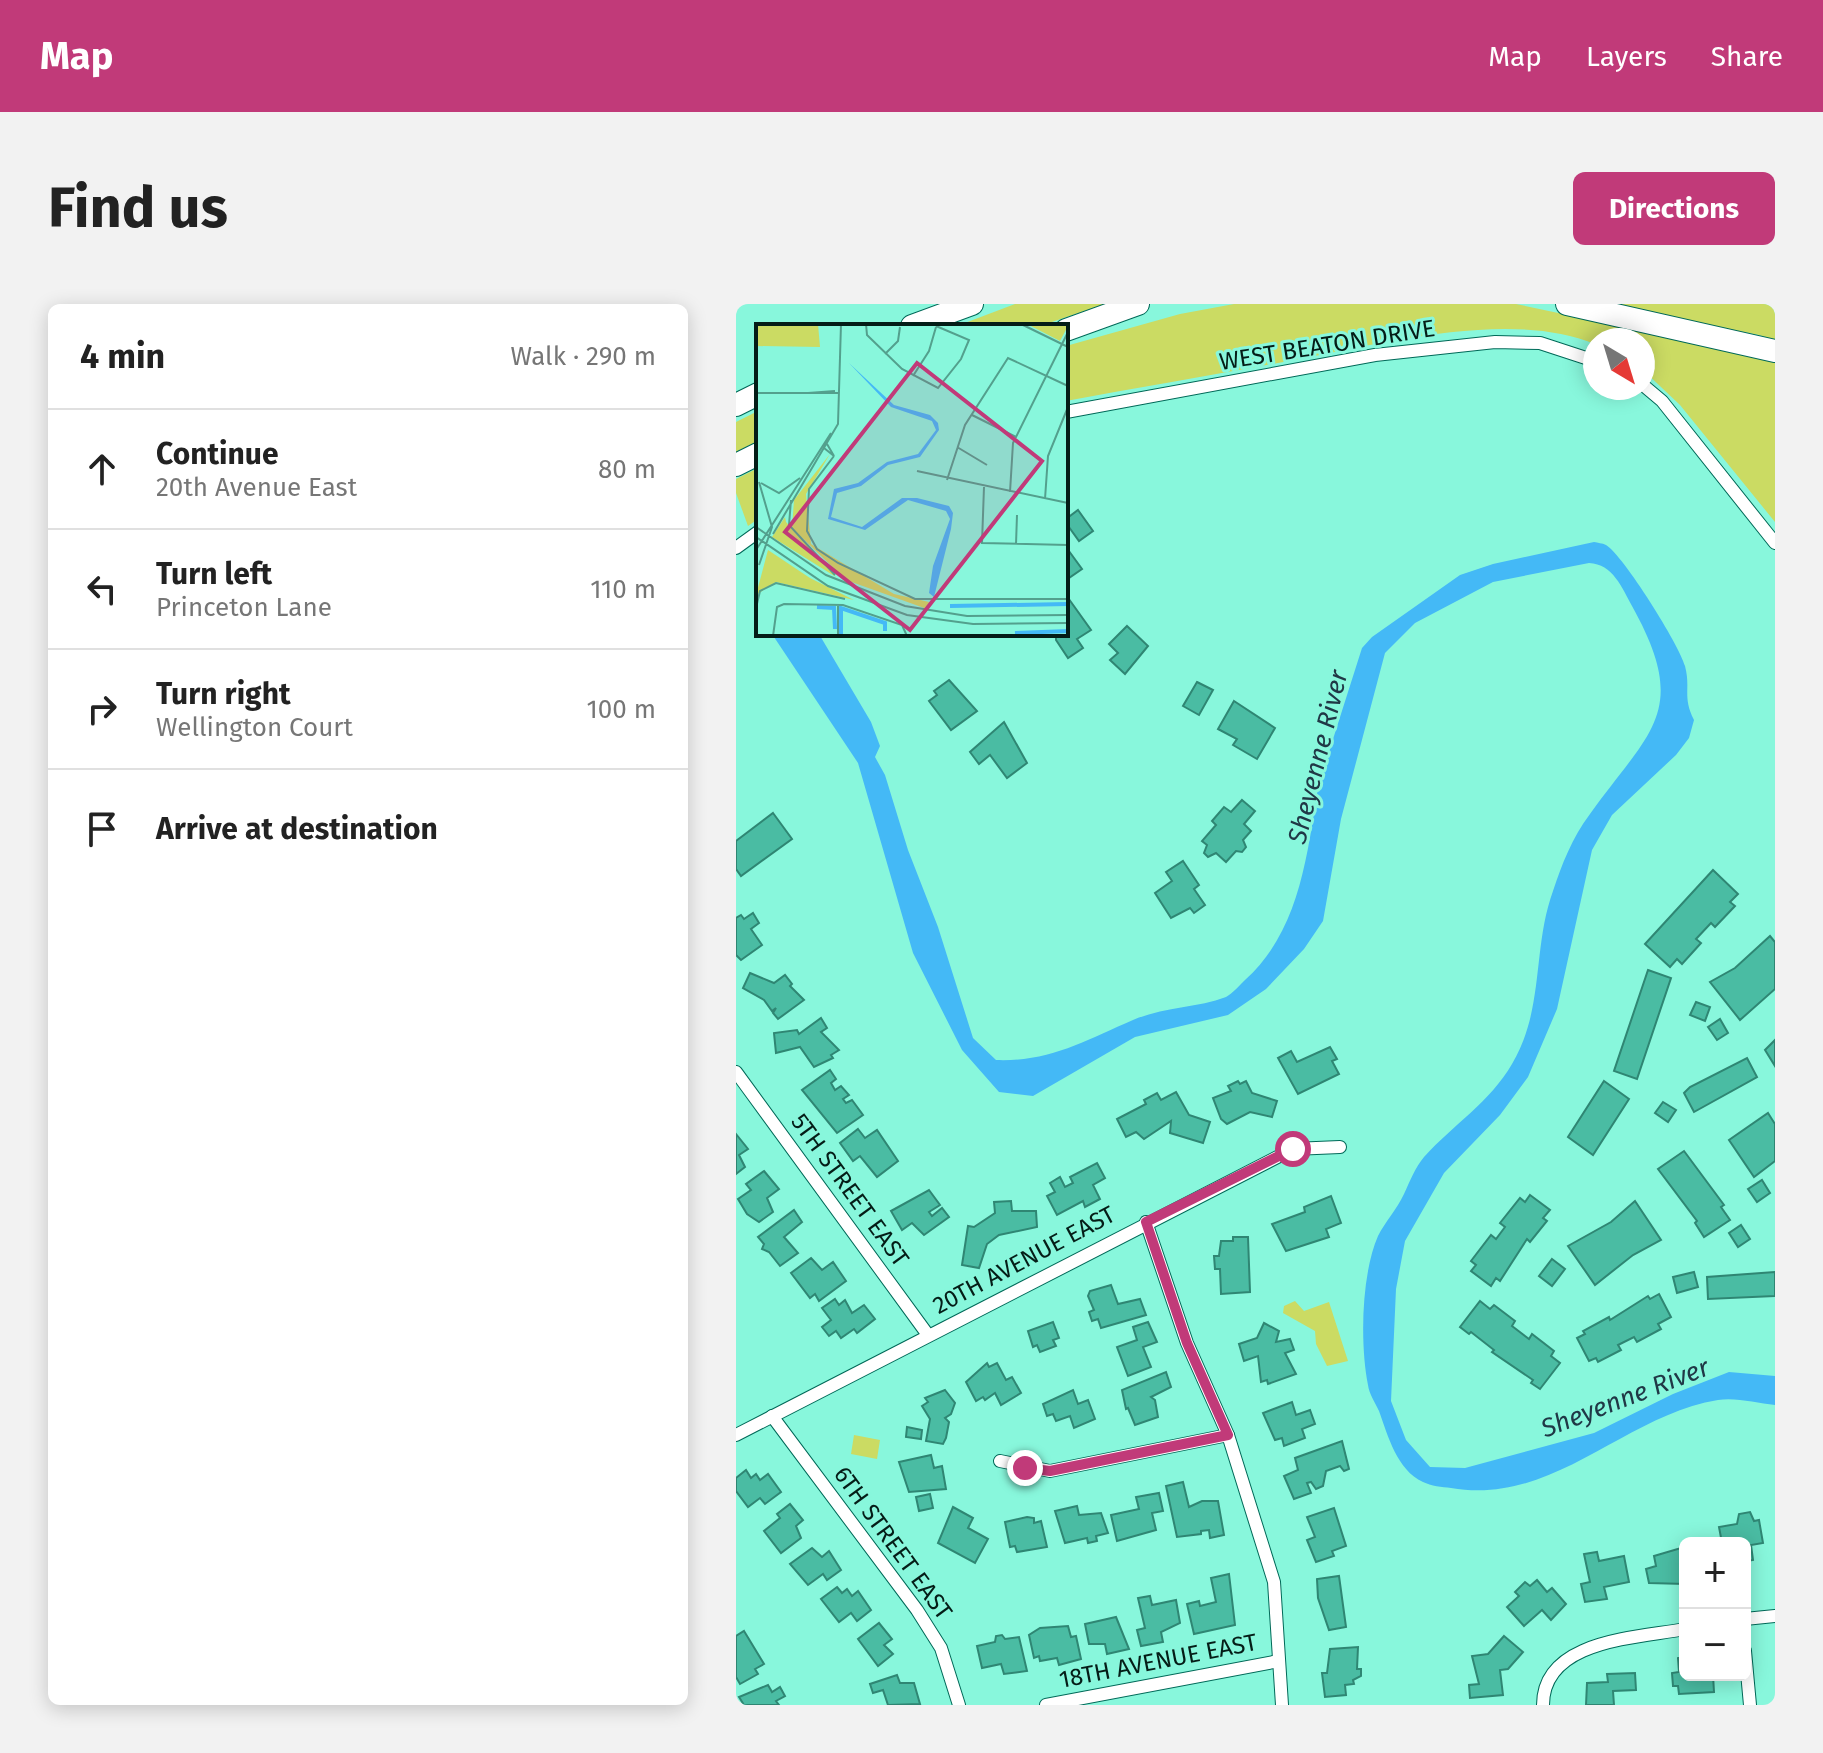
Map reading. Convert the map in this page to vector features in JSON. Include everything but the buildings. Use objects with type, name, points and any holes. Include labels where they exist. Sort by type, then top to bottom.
[{"type":"highway","points":[[1068,329],[1133,305],[1154,304]]},
{"type":"highway","points":[[1567,304],[1775,351]]},
{"type":"highway","points":[[917,324],[968,305]]},
{"type":"highway","points":[[736,405],[756,395]]},
{"type":"highway","points":[[736,465],[756,455]]},
{"type":"street","name":"WEST BEATON DRIVE","points":[[1068,412],[1375,355],[1495,342],[1540,343],[1583,357]]},
{"type":"street","points":[[1655,395],[1775,543]]},
{"type":"street","points":[[736,548],[756,533]]},
{"type":"street","name":"5TH STREET EAST","points":[[736,1072],[928,1335]]},
{"type":"street","name":"20TH AVENUE EAST","points":[[736,1435],[1293,1149],[1340,1147]]},
{"type":"street","points":[[1146,1222],[1187,1343],[1228,1435],[1274,1582],[1282,1705]]},
{"type":"street","name":"6TH STREET EAST","points":[[772,1416],[917,1610],[941,1648],[959,1705]]},
{"type":"street","points":[[1000,1461],[1050,1471],[1228,1435]]},
{"type":"street","points":[[1751,1618],[1775,1616]]},
{"type":"street","points":[[1543,1705],[1543,1694],[1561,1664],[1590,1646],[1679,1630]]},
{"type":"street","name":"18TH AVENUE EAST","points":[[1046,1705],[1279,1661]]},
{"type":"street","points":[[1748,1681],[1750,1705]]},
{"type":"green space","points":[[1015,304],[1105,304],[1046,324],[962,324]]},
{"type":"green space","points":[[1234,304],[1516,304],[1629,328],[1583,328],[1583,340],[1524,329],[1445,333],[1068,401],[1068,345],[1180,314]]},
{"type":"green space","points":[[1600,304],[1775,304],[1775,340],[1759,335]]},
{"type":"green space","points":[[1655,334],[1775,359],[1775,522],[1680,405],[1655,381]]},
{"type":"green space","points":[[756,412],[756,442],[736,452],[736,422]]},
{"type":"green space","points":[[756,469],[756,520],[748,526],[736,493],[736,479]]},
{"type":"green space","points":[[1295,1301],[1304,1311],[1329,1302],[1348,1361],[1327,1366],[1316,1344],[1315,1331],[1283,1313],[1284,1306]]},
{"type":"green space","points":[[854,1435],[880,1440],[877,1459],[851,1454]]},
{"type":"water","points":[[1594,542],[1606,545],[1625,565],[1681,655],[1685,666],[1688,705],[1694,720],[1689,738],[1676,755],[1612,815],[1592,850],[1557,1009],[1528,1077],[1500,1115],[1444,1173],[1405,1241],[1396,1289],[1391,1401],[1406,1440],[1430,1467],[1465,1468],[1594,1433],[1673,1394],[1729,1372],[1775,1376],[1775,1405],[1725,1399],[1684,1409],[1556,1472],[1523,1484],[1488,1490],[1426,1483],[1414,1477],[1400,1461],[1370,1392],[1365,1369],[1365,1290],[1378,1236],[1421,1161],[1493,1090],[1512,1064],[1529,1022],[1542,935],[1564,861],[1584,823],[1630,761],[1656,718],[1660,696],[1659,671],[1650,642],[1611,572],[1589,563],[1493,582],[1415,623],[1385,653],[1341,819],[1323,921],[1304,949],[1266,989],[1228,1015],[1135,1037],[1033,1096],[999,1092],[962,1050],[913,953],[858,763],[773,636],[820,636],[871,722],[880,746],[875,757],[885,775],[973,1038],[996,1060],[1015,1060],[1050,1054],[1144,1016],[1215,1001],[1233,992],[1265,958],[1292,908],[1301,881],[1322,764],[1327,758],[1362,648],[1372,637],[1460,575],[1493,564]]},
{"type":"route","points":[[1025,1468],[1050,1471],[1228,1435],[1187,1343],[1146,1222],[1293,1149]]},
{"type":"water label","name":"Sheyenne River","points":[[1318,757]]},
{"type":"water label","name":"Sheyenne River","points":[[1625,1398]]}]
